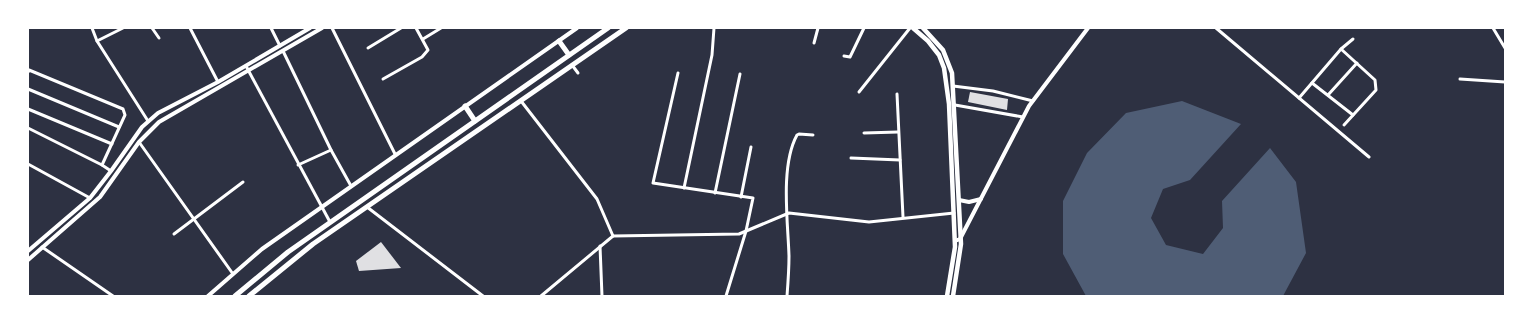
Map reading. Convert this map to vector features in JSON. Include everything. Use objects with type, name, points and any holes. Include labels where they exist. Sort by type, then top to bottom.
[{"type":"main road","points":[[235,296],[267,269],[330,222],[608,28]]},
{"type":"main road","points":[[249,296],[313,244],[626,28]]},
{"type":"main road","points":[[914,28],[933,47],[944,68],[950,122],[955,241],[954,257],[947,296]]},
{"type":"main road","points":[[923,28],[934,39],[946,56],[952,73],[960,212],[960,256],[953,296]]},
{"type":"main road","points":[[559,40],[569,55]]},
{"type":"main road","points":[[465,106],[475,121]]},
{"type":"street","points":[[92,28],[97,41],[148,121]]},
{"type":"street","points":[[97,41],[123,28]]},
{"type":"street","points":[[152,28],[159,38]]},
{"type":"street","points":[[190,28],[218,82]]},
{"type":"street","points":[[271,28],[280,46]]},
{"type":"street","points":[[28,251],[90,198],[135,136],[148,121],[172,104],[218,82],[310,28]]},
{"type":"street","points":[[28,260],[100,197],[139,142],[158,122],[322,28]]},
{"type":"street","points":[[332,28],[395,154]]},
{"type":"street","points":[[368,48],[402,28]]},
{"type":"street","points":[[383,79],[422,57],[428,50],[416,28]]},
{"type":"street","points":[[423,39],[441,28]]},
{"type":"street","points":[[208,296],[262,249],[395,154],[577,28]]},
{"type":"street","points":[[684,188],[712,55],[714,28]]},
{"type":"street","points":[[814,43],[818,28]]},
{"type":"street","points":[[844,56],[850,57],[864,28]]},
{"type":"street","points":[[859,92],[910,28]]},
{"type":"street","points":[[955,241],[960,239],[1023,117],[1033,101],[1088,28]]},
{"type":"street","points":[[1216,28],[1369,157]]},
{"type":"street","points":[[1493,28],[1505,48]]},
{"type":"street","points":[[1299,98],[1341,49],[1353,39]]},
{"type":"street","points":[[1341,49],[1375,80],[1377,88],[1344,125]]},
{"type":"street","points":[[283,51],[350,186]]},
{"type":"street","points":[[1328,95],[1356,63]]},
{"type":"street","points":[[572,65],[578,73]]},
{"type":"street","points":[[246,66],[330,222]]},
{"type":"street","points":[[28,72],[29,70],[123,109],[125,115],[102,164]]},
{"type":"street","points":[[678,73],[653,183],[753,198],[746,230],[726,296]]},
{"type":"street","points":[[715,193],[740,74]]},
{"type":"street","points":[[1460,79],[1505,82]]},
{"type":"street","points":[[1312,83],[1353,115]]},
{"type":"street","points":[[953,86],[993,91],[1033,101]]},
{"type":"street","points":[[28,89],[120,127]]},
{"type":"street","points":[[897,94],[903,217]]},
{"type":"street","points":[[520,100],[596,199],[613,236]]},
{"type":"street","points":[[955,106],[1023,117]]},
{"type":"street","points":[[28,109],[112,144]]},
{"type":"street","points":[[28,128],[102,164],[111,171]]},
{"type":"street","points":[[864,133],[898,132]]},
{"type":"street","points":[[787,296],[789,258],[785,203],[787,179],[795,138],[799,134],[813,135]]},
{"type":"street","points":[[139,142],[193,220],[233,274]]},
{"type":"street","points":[[741,197],[752,147]]},
{"type":"street","points":[[298,165],[331,150]]},
{"type":"street","points":[[851,158],[900,160]]},
{"type":"street","points":[[28,164],[90,198]]},
{"type":"street","points":[[174,234],[243,182]]},
{"type":"street","points":[[959,200],[969,202],[981,199]]},
{"type":"street","points":[[367,207],[483,296]]},
{"type":"street","points":[[541,296],[613,236],[739,234],[786,214],[869,222],[903,217],[960,212]]},
{"type":"street","points":[[600,246],[602,296]]},
{"type":"street","points":[[42,247],[113,296]]},
{"type":"water","points":[[1182,101],[1241,124],[1190,180],[1163,189],[1151,218],[1166,245],[1203,254],[1223,228],[1222,201],[1270,148],[1296,182],[1306,253],[1283,296],[1086,296],[1063,254],[1063,201],[1087,153],[1126,113]]},
{"type":"building","points":[[970,92],[1008,99],[1007,110],[968,102]]},
{"type":"building","points":[[381,242],[401,268],[359,271],[356,261]]}]
